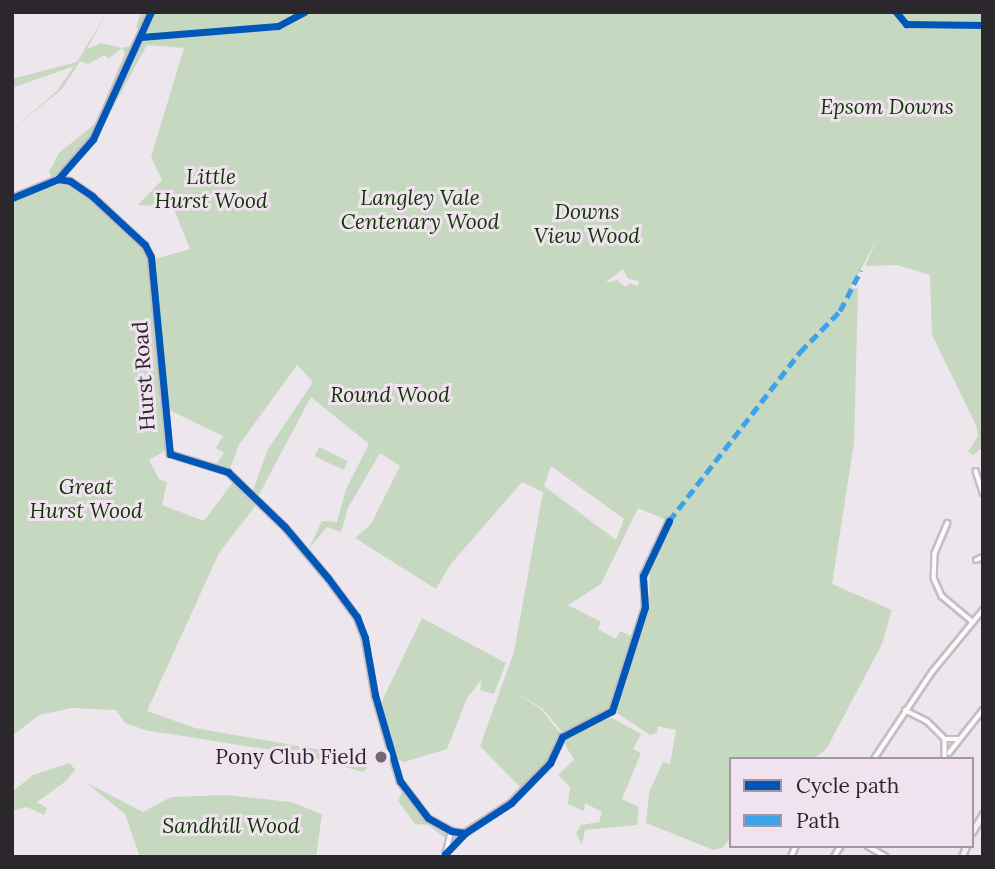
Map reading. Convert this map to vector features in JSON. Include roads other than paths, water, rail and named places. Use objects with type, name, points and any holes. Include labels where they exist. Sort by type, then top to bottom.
[{"type":"street","points":[[58,180],[93,139],[151,12]]},
{"type":"street","points":[[12,198],[58,180],[70,181],[66,171]]},
{"type":"street","name":"Hurst Road","points":[[70,181],[124,224],[151,257],[170,454],[228,472],[285,527],[347,603],[365,638],[375,695],[400,781],[428,818],[451,834]]},
{"type":"street","points":[[976,471],[983,493]]},
{"type":"street","points":[[445,855],[465,833],[511,803],[550,762],[562,737],[612,711],[645,607],[643,576],[669,521]]},
{"type":"street","points":[[948,523],[936,554],[934,578],[942,596],[973,622]]},
{"type":"street","points":[[976,560],[983,558]]},
{"type":"street","points":[[875,757],[905,710],[983,610]]},
{"type":"street","points":[[905,710],[927,722],[945,739],[947,757]]},
{"type":"street","points":[[947,757],[983,710]]},
{"type":"street","points":[[945,739],[959,739]]},
{"type":"street","points":[[451,834],[465,833]]},
{"type":"street","points":[[451,834],[459,838]]},
{"type":"street","points":[[445,855],[451,834]]},
{"type":"place","name":"Pony Club Field","points":[[381,757]]},
{"type":"park label","name":"Epsom Downs","points":[[887,107]]},
{"type":"park label","name":"Little Hurst Wood","points":[[211,189]]},
{"type":"park label","name":"Langley Vale Centenary Wood","points":[[420,210]]},
{"type":"park label","name":"Downs View Wood","points":[[587,224]]},
{"type":"park label","name":"Round Wood","points":[[390,395]]},
{"type":"park label","name":"Great Hurst Wood","points":[[86,499]]},
{"type":"park label","name":"Sandhill Wood","points":[[231,826]]}]
